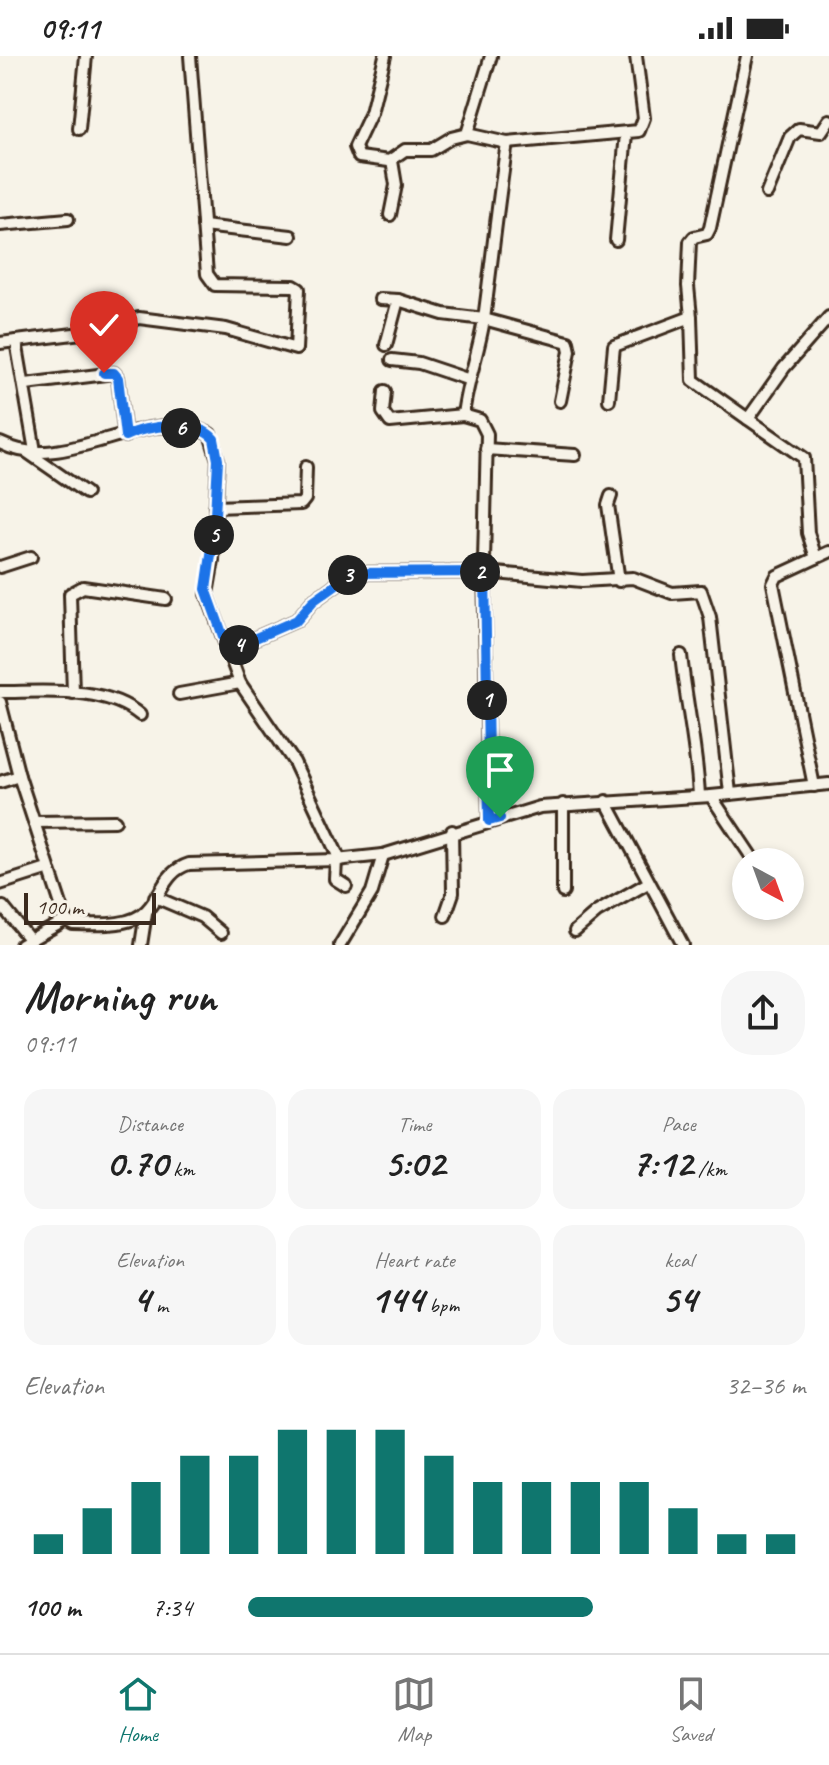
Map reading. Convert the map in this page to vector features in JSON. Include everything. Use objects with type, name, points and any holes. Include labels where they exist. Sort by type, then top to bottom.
[{"type":"street","points":[[79,129],[86,56]]},
{"type":"street","points":[[0,343],[90,332],[139,318],[226,329],[296,349],[299,289],[215,285],[207,274],[190,56]]},
{"type":"street","points":[[385,56],[371,113],[355,149],[361,158],[392,161],[405,150],[431,150],[451,138],[467,134],[507,143],[639,131],[644,123],[636,56]]},
{"type":"street","points":[[467,134],[491,56]]},
{"type":"street","points":[[747,56],[710,228],[690,242],[688,286],[693,380],[804,458],[808,533],[816,558]]},
{"type":"street","points":[[767,193],[790,137],[799,129],[821,132],[829,120]]},
{"type":"street","points":[[616,240],[626,134]]},
{"type":"street","points":[[463,415],[467,379],[475,361],[484,319],[507,143]]},
{"type":"street","points":[[390,215],[396,185],[392,161]]},
{"type":"street","points":[[0,225],[68,219]]},
{"type":"street","points":[[203,226],[291,236]]},
{"type":"street","points":[[380,299],[398,300],[443,314],[484,319],[568,342],[570,351],[560,401]]},
{"type":"street","points":[[386,345],[398,300]]},
{"type":"street","points":[[609,400],[614,346],[691,317]]},
{"type":"street","points":[[748,419],[784,368],[829,317]]},
{"type":"street","points":[[16,341],[26,384],[31,452]]},
{"type":"street","points":[[392,360],[419,363],[467,379]]},
{"type":"street","points":[[26,384],[114,373],[118,378],[125,436]]},
{"type":"street","points":[[385,391],[383,412],[390,422],[463,415],[477,417],[483,423],[486,449],[489,821]]},
{"type":"street","points":[[31,452],[102,443],[157,426],[210,434],[218,460],[213,560],[206,589],[240,683],[294,762],[338,860],[335,879],[346,886]]},
{"type":"street","points":[[0,443],[31,452],[86,493]]},
{"type":"street","points":[[486,449],[575,455]]},
{"type":"street","points":[[215,507],[301,504],[305,499],[306,467]]},
{"type":"street","points":[[611,496],[608,505],[619,581]]},
{"type":"street","points":[[814,786],[773,584],[777,576],[829,552]]},
{"type":"street","points":[[0,567],[31,557]]},
{"type":"street","points":[[228,650],[297,620],[313,601],[352,573],[485,572],[619,581],[633,578],[672,593],[700,590],[704,593],[730,793]]},
{"type":"street","points":[[73,693],[70,594],[83,587],[166,599]]},
{"type":"street","points":[[681,655],[688,724],[705,796],[744,848]]},
{"type":"street","points":[[179,694],[240,683]]},
{"type":"street","points":[[0,692],[73,693],[122,702],[140,715]]},
{"type":"street","points":[[0,702],[47,869],[66,920],[73,924],[104,924],[146,913]]},
{"type":"street","points":[[0,782],[19,776]]},
{"type":"street","points":[[141,945],[146,913],[155,897],[169,875],[189,864],[338,860],[383,855],[452,831],[563,804],[705,796],[829,784]]},
{"type":"street","points":[[606,801],[683,945]]},
{"type":"street","points":[[563,804],[563,892]]},
{"type":"street","points":[[34,822],[115,821]]},
{"type":"street","points":[[445,916],[453,893],[452,831]]},
{"type":"street","points":[[340,945],[372,892],[383,855]]},
{"type":"street","points":[[0,884],[47,869]]},
{"type":"street","points":[[575,931],[597,912],[648,883]]},
{"type":"street","points":[[155,897],[202,917],[221,933]]},
{"type":"street","points":[[3,907],[25,942],[66,920]]},
{"type":"route","points":[[104,373],[114,373],[118,378],[125,436],[144,427],[157,426],[196,429],[210,434],[214,439],[218,460],[211,568],[206,589],[228,650],[297,620],[313,601],[352,573],[485,572],[489,821],[500,818]]}]
